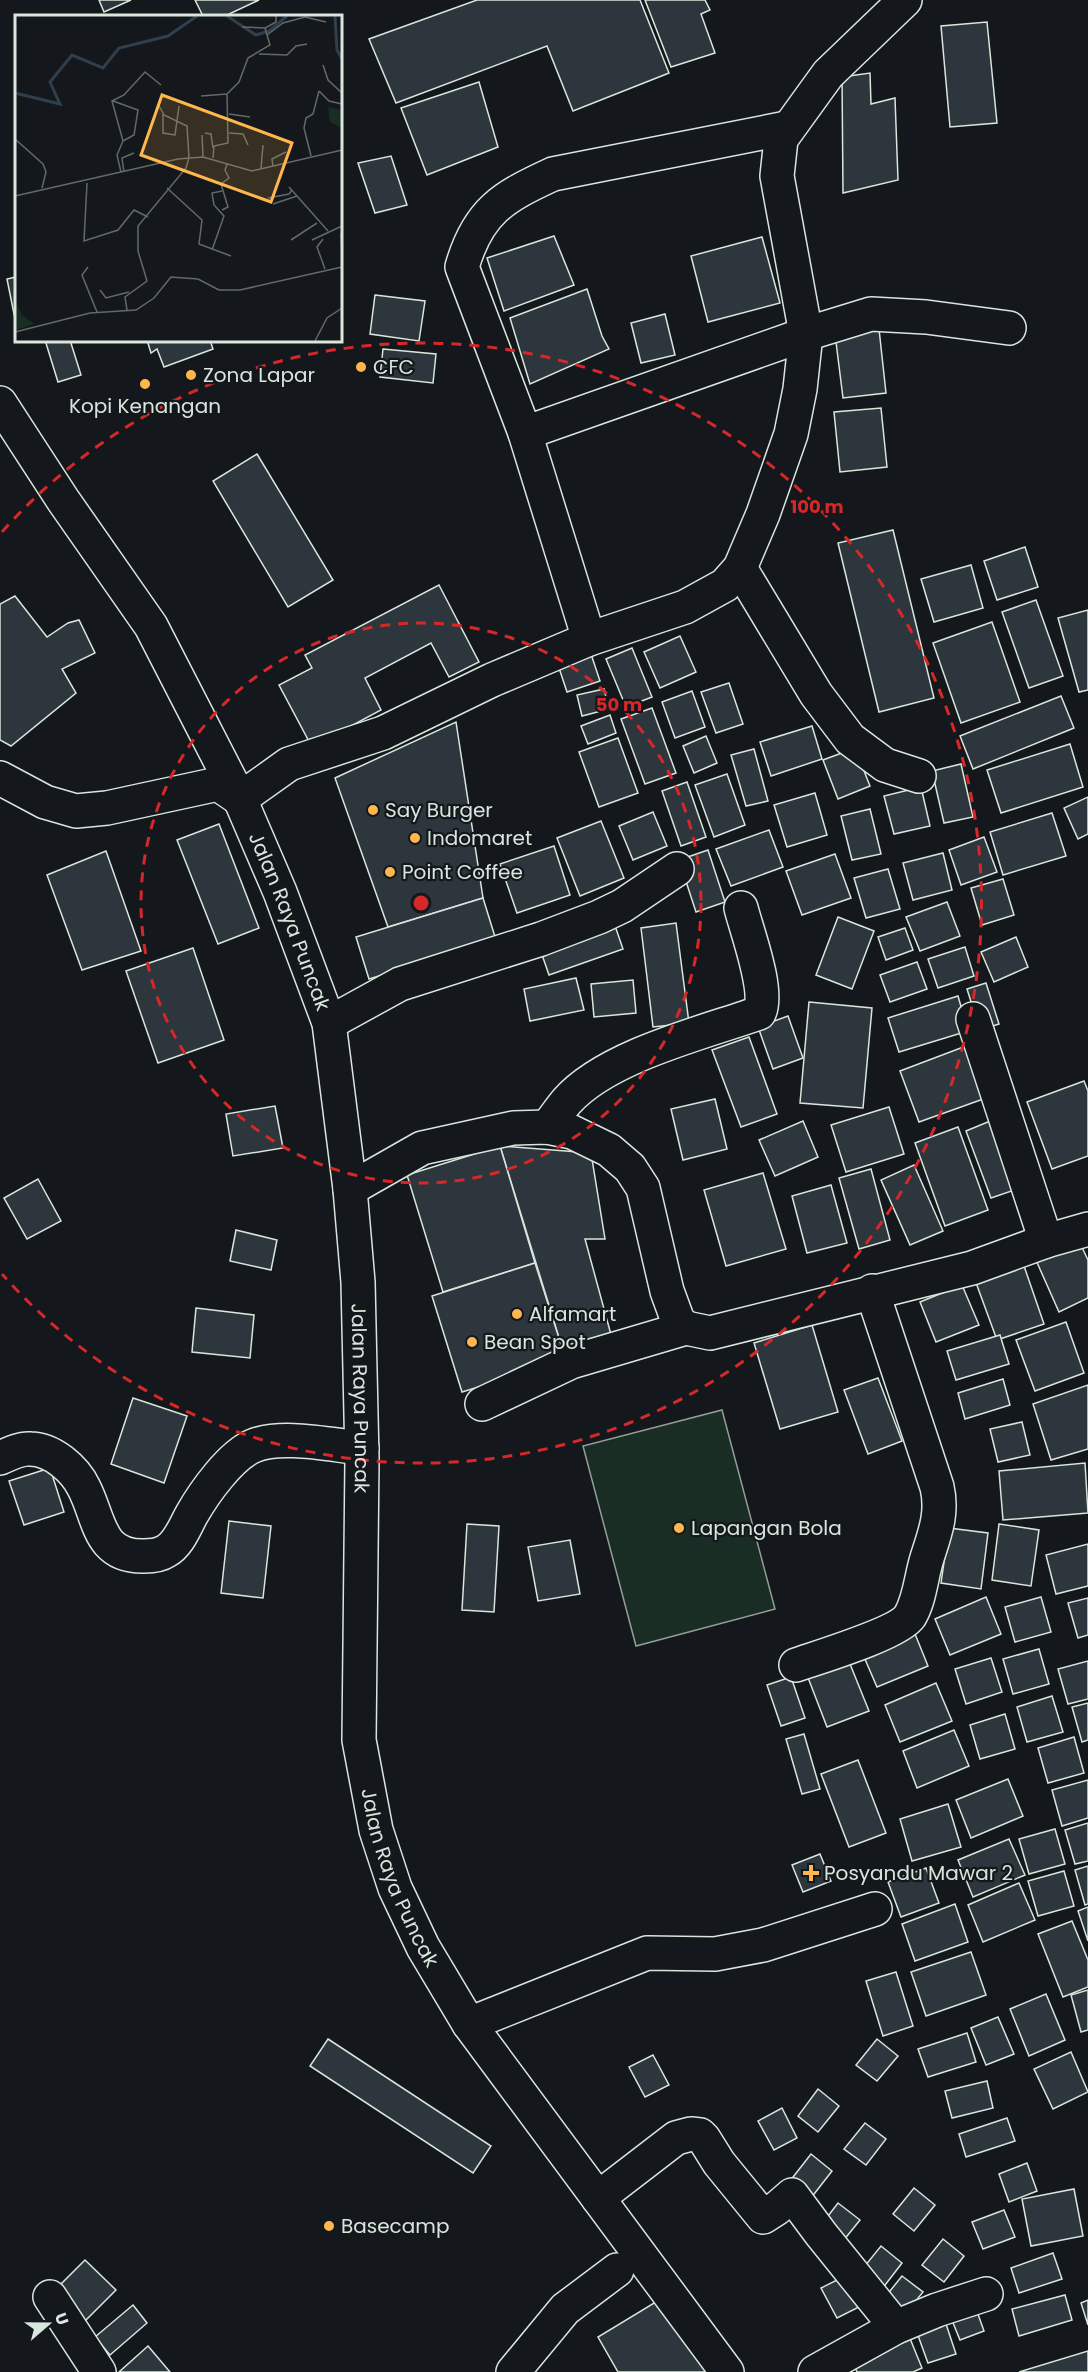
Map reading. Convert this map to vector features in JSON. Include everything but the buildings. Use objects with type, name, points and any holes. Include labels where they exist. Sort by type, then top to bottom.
[{"type":"main road","points":[[0,778],[45,802],[76,811],[107,808],[218,784],[240,798],[289,764],[383,734],[492,681],[589,639],[686,607],[725,585],[740,568],[763,514],[791,434],[800,389],[806,334],[777,176],[780,147],[788,128],[828,74],[904,0]]},
{"type":"main road","points":[[589,639],[525,433],[462,267],[468,244],[478,226],[495,207],[518,190],[553,174],[788,128]]},
{"type":"main road","points":[[525,433],[806,334],[871,314],[926,317],[1009,328]]},
{"type":"main road","name":"Jalan Raya Puncak","points":[[0,403],[63,500],[151,626],[240,798],[280,892],[329,1023],[350,1189],[358,1282],[362,1448],[359,1740],[376,1830],[395,1888],[423,1947],[469,2024],[727,2372]]},
{"type":"main road","points":[[740,568],[816,694],[850,739],[885,765],[919,776]]},
{"type":"main road","points":[[329,1023],[400,984],[542,939],[599,917],[622,906],[676,868]]},
{"type":"main road","points":[[547,1127],[568,1100],[614,1067],[662,1047],[759,1013],[762,1008],[762,990],[741,908]]},
{"type":"main road","points":[[973,1019],[1046,1241]]},
{"type":"main road","points":[[350,1189],[422,1148],[513,1128],[547,1127],[572,1132],[609,1149],[630,1168],[643,1188],[667,1291],[678,1321],[686,1328]]},
{"type":"main road","points":[[482,1404],[571,1362],[686,1328],[710,1333],[972,1268],[1046,1241],[1088,1229]]},
{"type":"main road","points":[[796,1665],[883,1634],[909,1617],[918,1596],[920,1579],[939,1520],[940,1501],[937,1486],[872,1291]]},
{"type":"main road","points":[[0,1458],[30,1449],[48,1453],[62,1461],[78,1477],[104,1537],[113,1548],[123,1554],[136,1557],[151,1556],[167,1551],[179,1538],[194,1511],[225,1468],[252,1446],[291,1441],[362,1448]]},
{"type":"main road","points":[[469,2024],[647,1953],[715,1954],[763,1945],[875,1909]]},
{"type":"main road","points":[[598,2198],[676,2138],[691,2134],[700,2135],[719,2163],[763,2217],[792,2195],[821,2235],[896,2327]]},
{"type":"main road","points":[[513,2372],[564,2309],[617,2270]]},
{"type":"main road","points":[[815,2372],[896,2327],[937,2310],[986,2294]]},
{"type":"main road","points":[[50,2297],[99,2372]]},
{"type":"green space","name":"Lapangan Bola","points":[[722,1410],[775,1609],[636,1646],[583,1446]]},
{"type":"place","name":"CFC","points":[[361,367]]},
{"type":"place","name":"Zona Lapar","points":[[191,375]]},
{"type":"place","name":"Kopi Kenangan","points":[[145,384]]},
{"type":"place","name":"Say Burger","points":[[373,810]]},
{"type":"place","name":"Indomaret","points":[[415,838]]},
{"type":"place","name":"Point Coffee","points":[[390,872]]},
{"type":"place","name":"Alfamart","points":[[517,1314]]},
{"type":"place","name":"Bean Spot","points":[[472,1342]]},
{"type":"place","name":"Lapangan Bola","points":[[679,1528]]},
{"type":"place","name":"Posyandu Mawar 2","points":[[811,1873]]},
{"type":"place","name":"Basecamp","points":[[329,2226]]}]
